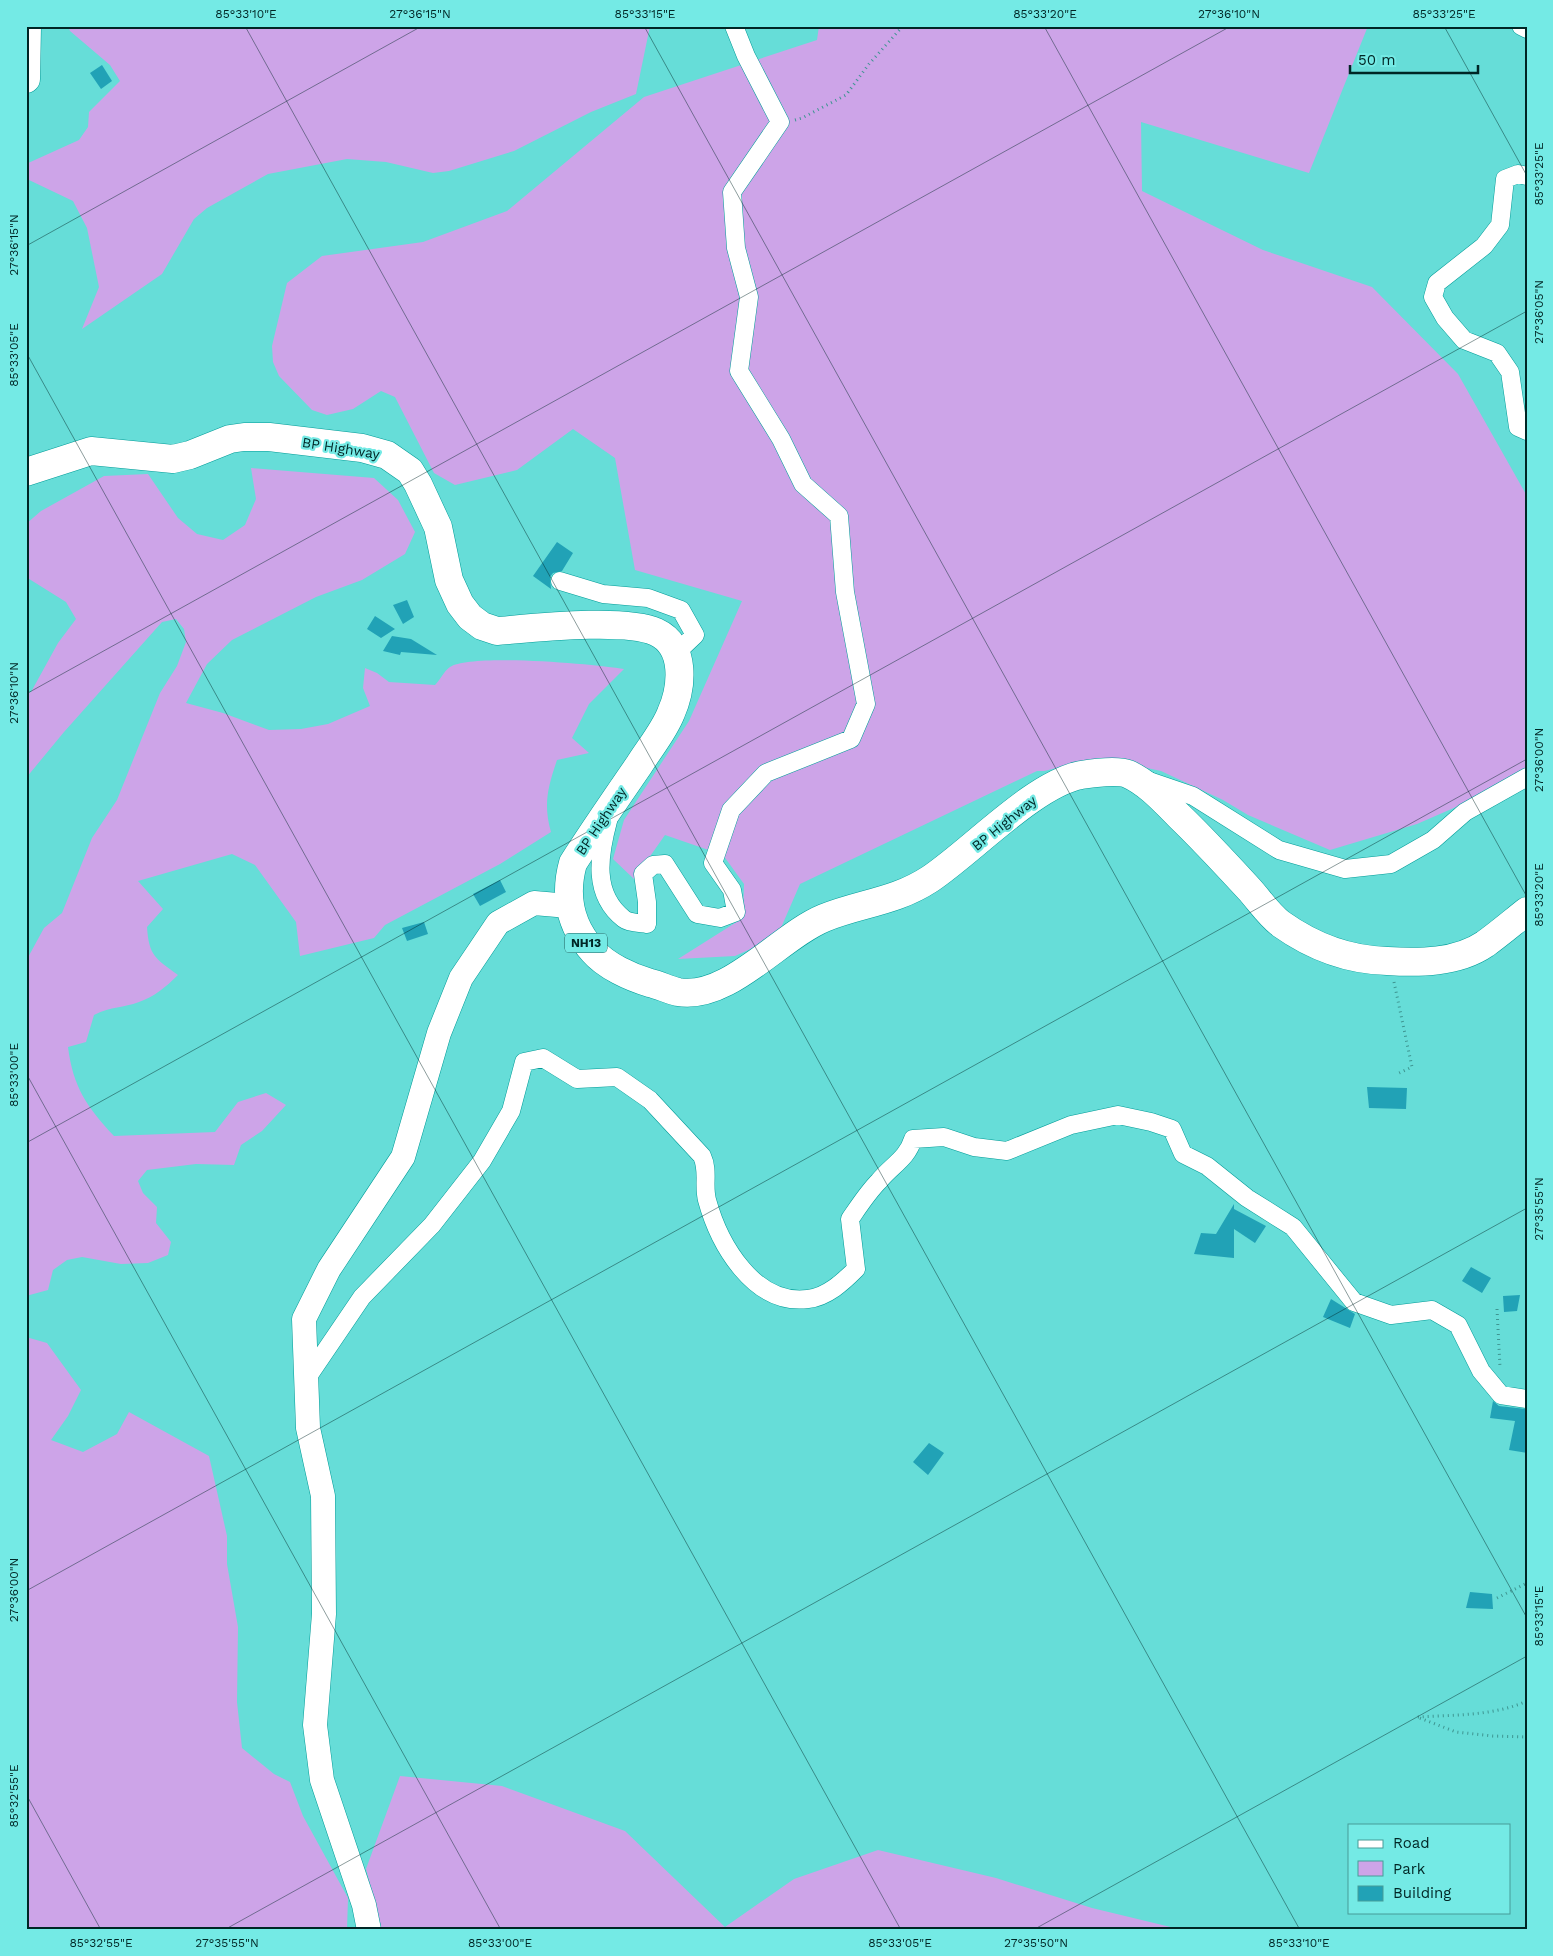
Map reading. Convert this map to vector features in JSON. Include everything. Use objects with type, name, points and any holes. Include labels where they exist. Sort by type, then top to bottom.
[{"type":"highway","points":[[26,79],[27,26]]},
{"type":"highway","name":"BP Highway","points":[[26,472],[90,451],[173,459],[244,437],[353,447],[387,455],[410,471],[418,484],[438,527],[453,588],[470,617],[482,626],[497,631],[614,625],[633,626],[656,632],[665,638],[676,653],[680,682],[671,714],[573,863],[568,887],[569,906],[582,938],[605,962],[641,980],[679,992],[695,992],[712,988],[740,973],[805,927],[826,917],[900,896],[928,881],[965,854],[1029,801],[1059,782],[1081,775],[1126,773]]},
{"type":"highway","points":[[1126,773],[1154,791],[1200,836],[1279,923],[1317,945],[1366,960],[1414,963],[1457,957],[1483,946],[1527,911]]},
{"type":"street","points":[[613,803],[600,853],[603,887],[604,896],[625,920],[646,924],[647,902],[643,874],[653,865],[665,864],[697,914],[720,918],[736,912],[732,890],[713,863],[731,810],[766,773],[851,739],[866,704],[845,592],[839,516],[802,484],[781,439],[739,371],[749,297],[736,248],[732,192],[780,122],[746,56],[734,26]]},
{"type":"street","points":[[1521,26],[1527,29]]},
{"type":"street","points":[[1527,176],[1518,174],[1505,179],[1500,225],[1484,246],[1437,283],[1432,297],[1445,318],[1464,340],[1497,353],[1510,372],[1518,427],[1527,432]]},
{"type":"street","points":[[560,582],[603,594],[648,598],[681,610],[695,635],[676,653]]},
{"type":"street","points":[[1126,773],[1193,796],[1279,850],[1345,869],[1391,864],[1432,840],[1465,812],[1527,777]]},
{"type":"street","points":[[369,1930],[364,1905],[322,1780],[316,1734],[324,1614],[323,1496],[308,1428],[304,1320],[329,1269],[403,1158],[439,1033],[460,978],[498,923],[534,903],[569,906]]},
{"type":"street","points":[[307,1378],[362,1297],[432,1225],[482,1161],[511,1111],[524,1062],[543,1058],[577,1079],[617,1077],[650,1100],[702,1156],[707,1165],[706,1198],[718,1232],[744,1272],[766,1290],[787,1299],[809,1300],[837,1287],[856,1269],[850,1219],[879,1180],[910,1151],[914,1139],[944,1137],[974,1147],[1008,1150],[1071,1125],[1118,1115],[1151,1122],[1172,1130],[1183,1154],[1207,1166],[1248,1198],[1293,1227],[1354,1302],[1391,1315],[1432,1310],[1458,1325],[1481,1371],[1501,1395],[1527,1399]]},
{"type":"path","points":[[780,122],[802,118],[846,95],[874,57],[903,26]]},
{"type":"path","points":[[1391,962],[1412,1067],[1397,1074]]},
{"type":"path","points":[[1497,1309],[1501,1395]]},
{"type":"path","points":[[1497,1598],[1527,1583]]},
{"type":"path","points":[[1527,1700],[1510,1708],[1452,1716],[1417,1717],[1456,1732],[1527,1737]]},
{"type":"green space","points":[[68,26],[650,26],[636,94],[591,112],[514,151],[449,171],[433,173],[386,162],[347,159],[268,174],[207,208],[194,219],[162,274],[82,329],[99,287],[87,228],[73,201],[29,180],[26,164],[79,140],[88,127],[89,112],[120,81],[110,65],[70,31]]},
{"type":"green space","points":[[819,26],[1368,26],[1309,173],[1141,122],[1142,191],[1263,250],[1372,287],[1458,374],[1527,496],[1527,776],[1417,824],[1330,850],[1248,815],[1223,800],[1161,771],[1100,758],[1037,771],[800,884],[777,937],[735,956],[678,959],[743,918],[744,884],[723,855],[665,835],[634,879],[613,859],[624,820],[689,721],[742,601],[635,570],[615,458],[573,429],[517,470],[455,485],[434,473],[395,397],[381,391],[353,409],[327,415],[312,410],[279,376],[273,362],[272,346],[287,283],[322,256],[423,242],[507,211],[644,97],[817,40]]},
{"type":"green space","points":[[251,468],[374,478],[398,500],[415,532],[405,554],[362,580],[316,597],[232,640],[207,664],[186,703],[223,713],[269,730],[301,729],[328,724],[370,706],[363,688],[365,668],[377,673],[389,682],[435,685],[450,667],[462,663],[482,661],[562,662],[624,669],[589,704],[572,738],[589,753],[557,760],[551,779],[547,804],[551,832],[500,864],[385,925],[374,938],[300,956],[296,922],[255,865],[232,854],[138,881],[163,909],[147,927],[149,944],[159,960],[178,975],[160,991],[145,1000],[94,1015],[86,1042],[68,1047],[74,1074],[89,1106],[114,1136],[215,1132],[238,1102],[266,1093],[286,1105],[262,1131],[241,1145],[234,1165],[196,1164],[147,1170],[138,1181],[143,1193],[157,1207],[156,1223],[171,1242],[168,1255],[148,1263],[121,1264],[82,1257],[67,1260],[53,1270],[48,1290],[26,1296],[26,961],[44,928],[62,913],[92,838],[117,800],[160,693],[177,666],[186,642],[184,629],[176,619],[162,622],[64,732],[26,778],[26,694],[31,692],[58,643],[76,619],[66,602],[26,577],[26,524],[41,511],[104,476],[148,474],[178,518],[197,534],[223,540],[245,525],[256,499]]},
{"type":"green space","points":[[26,1337],[47,1343],[81,1390],[68,1416],[51,1440],[83,1452],[117,1434],[129,1412],[209,1456],[227,1536],[227,1564],[238,1627],[237,1702],[242,1748],[274,1774],[290,1782],[303,1816],[348,1898],[347,1930],[26,1930]]},
{"type":"green space","points":[[400,1776],[502,1786],[625,1831],[725,1927],[794,1879],[878,1850],[996,1878],[1092,1908],[1183,1930],[382,1930],[366,1869]]},
{"type":"building","points":[[102,65],[112,81],[101,89],[90,73]]},
{"type":"building","points":[[557,542],[573,553],[562,571],[553,573],[550,577],[551,589],[533,576]]},
{"type":"building","points":[[407,600],[414,617],[403,624],[393,605]]},
{"type":"building","points":[[375,616],[395,629],[381,638],[367,629]]},
{"type":"building","points":[[392,636],[411,639],[437,655],[401,652],[400,655],[383,651]]},
{"type":"building","points":[[500,880],[506,892],[480,906],[473,894]]},
{"type":"building","points":[[424,922],[428,934],[407,941],[402,928]]},
{"type":"building","points":[[1367,1087],[1407,1088],[1406,1109],[1369,1108]]},
{"type":"building","points":[[1234,1204],[1234,1209],[1266,1226],[1255,1243],[1234,1229],[1234,1258],[1194,1254],[1201,1233],[1216,1234]]},
{"type":"building","points":[[1471,1267],[1491,1278],[1482,1293],[1462,1281]]},
{"type":"building","points":[[1520,1295],[1517,1311],[1504,1312],[1503,1296]]},
{"type":"building","points":[[1331,1299],[1355,1314],[1350,1328],[1323,1317]]},
{"type":"building","points":[[1493,1401],[1499,1406],[1527,1409],[1527,1453],[1509,1450],[1515,1421],[1490,1418]]},
{"type":"building","points":[[929,1443],[944,1453],[928,1475],[913,1462]]},
{"type":"building","points":[[1470,1592],[1492,1594],[1493,1609],[1466,1608]]}]
